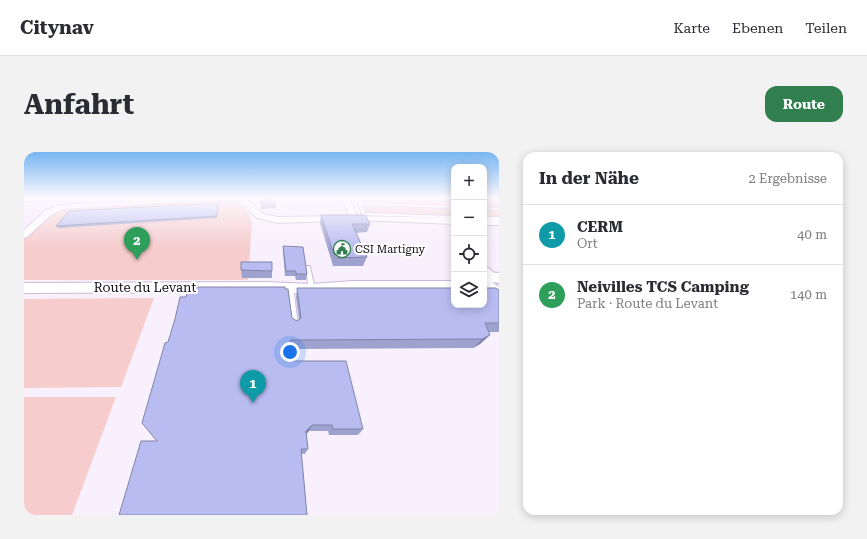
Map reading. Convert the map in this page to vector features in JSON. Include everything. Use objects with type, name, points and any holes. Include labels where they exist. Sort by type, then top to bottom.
[{"type":"street","points":[[24,235],[46,215]]},
{"type":"street","points":[[258,215],[272,219],[285,220],[442,218],[451,220]]},
{"type":"street","points":[[442,218],[451,229]]},
{"type":"street","points":[[487,222],[499,222]]},
{"type":"street","points":[[487,280],[499,294]]},
{"type":"street","name":"Route du Levant","points":[[290,286],[312,284],[352,286]]},
{"type":"street","name":"Route du Levant","points":[[24,288],[451,286]]},
{"type":"lane","points":[[382,215],[451,217]]},
{"type":"lane","points":[[487,218],[499,218]]},
{"type":"lane","points":[[308,267],[312,284]]},
{"type":"lane","points":[[290,286],[295,327]]},
{"type":"shaded area","points":[[24,215],[41,215],[24,231]]},
{"type":"shaded area","points":[[50,215],[249,215],[252,222],[248,280],[24,280],[24,239]]},
{"type":"shaded area","points":[[361,215],[451,215],[451,219],[361,216]]},
{"type":"shaded area","points":[[487,215],[499,215],[499,221],[487,220]]},
{"type":"shaded area","points":[[154,298],[121,387],[24,388],[24,299]]},
{"type":"shaded area","points":[[24,397],[116,397],[72,515],[24,515]]},
{"type":"building","points":[[66,215],[217,215],[217,216],[56,226]]},
{"type":"building","points":[[321,215],[365,215],[370,224],[352,224],[367,257],[335,258]]},
{"type":"building","points":[[283,246],[303,247],[307,274],[296,274],[296,271],[286,271]]},
{"type":"building","points":[[241,262],[272,262],[272,271],[241,270]]},
{"type":"building","points":[[195,287],[285,287],[285,289],[288,289],[292,318],[297,321],[301,318],[297,288],[451,288],[451,308],[487,308],[487,288],[496,288],[499,290],[499,323],[485,323],[490,335],[482,339],[290,340],[292,361],[346,361],[363,429],[333,429],[332,425],[312,425],[306,431],[308,449],[301,449],[307,515],[119,515],[141,441],[157,441],[142,423],[165,343],[168,342],[175,319],[180,297],[186,297],[188,289],[194,289]]},
{"type":"place","name":"CSI Martigny","points":[[342,249]]},
{"type":"place","name":"Neivilles TCS Camping","points":[[137,260]]},
{"type":"place","name":"CERM","points":[[253,403]]}]
